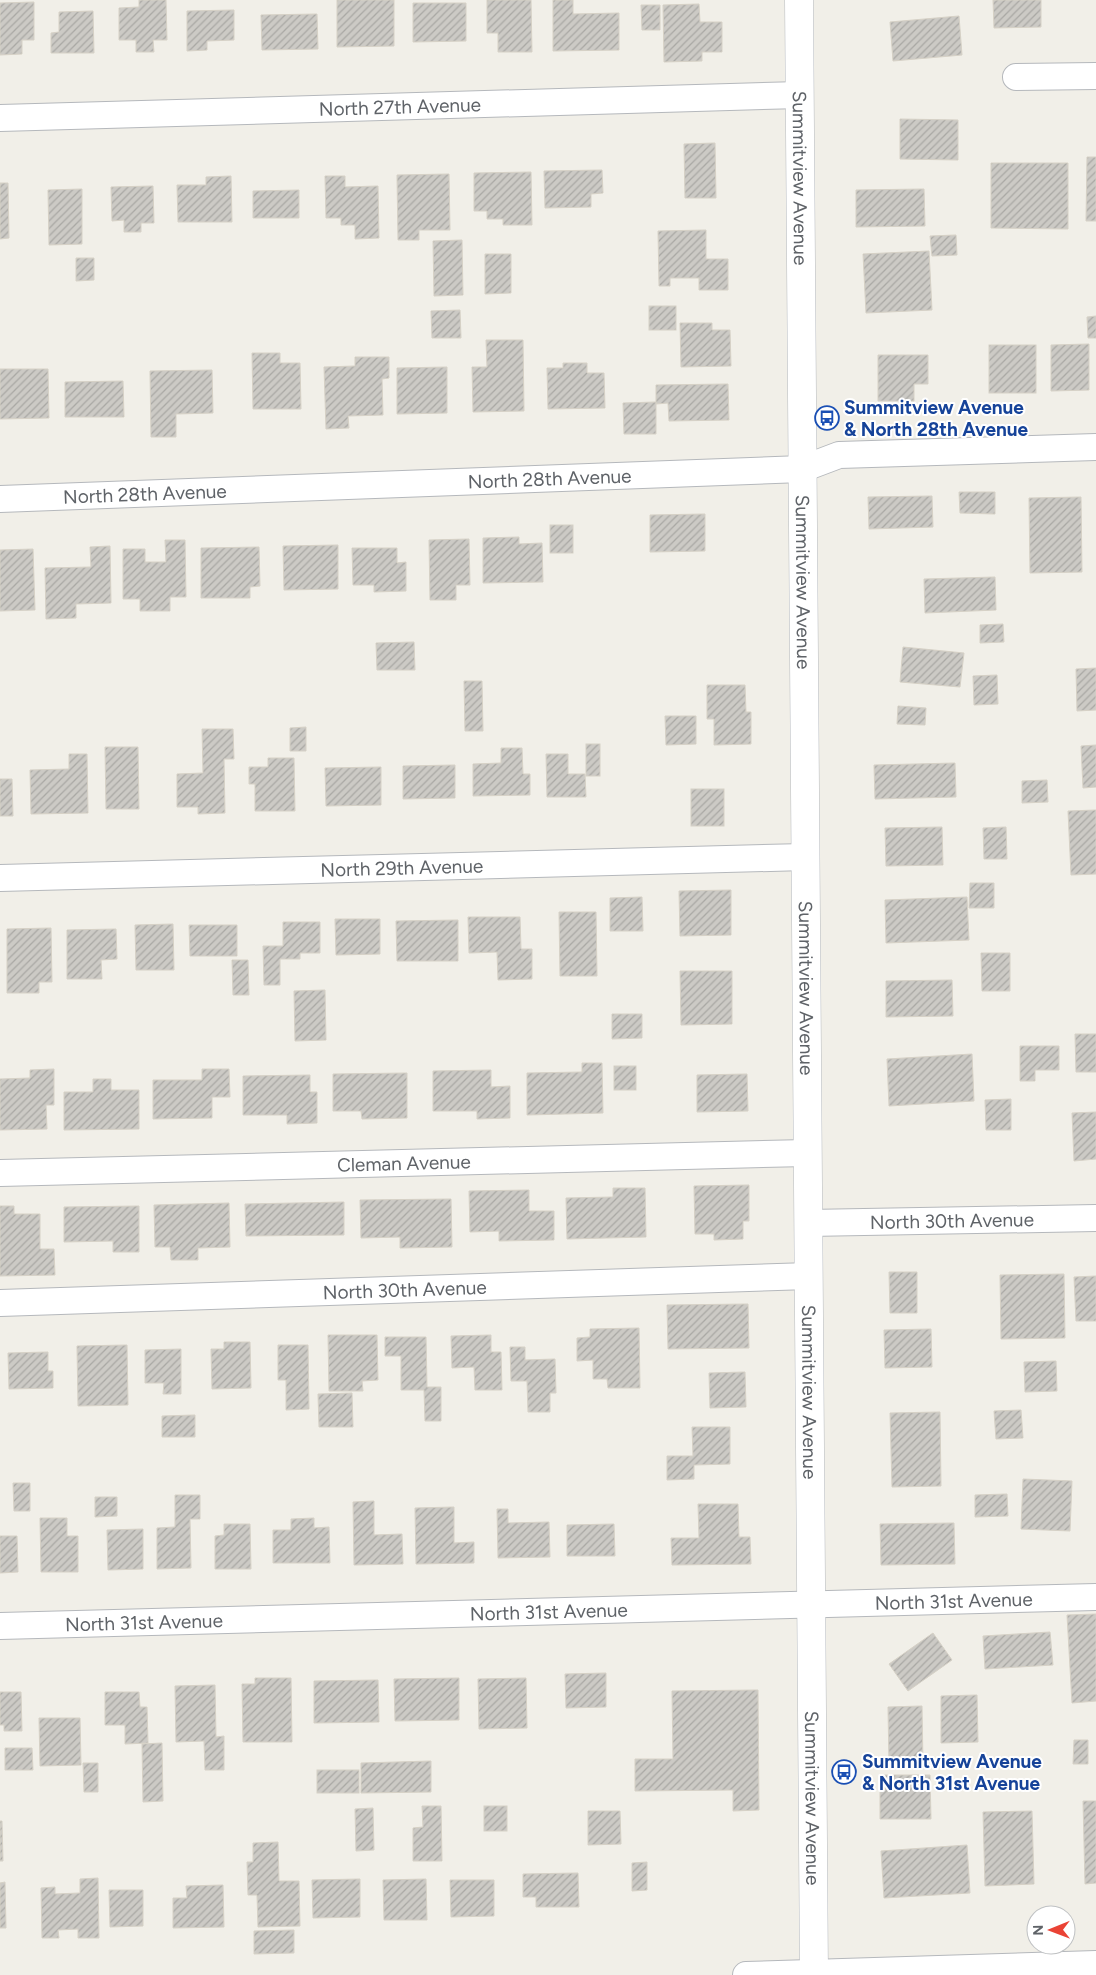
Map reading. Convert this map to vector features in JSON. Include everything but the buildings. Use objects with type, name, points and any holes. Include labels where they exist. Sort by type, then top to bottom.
[{"type":"main road","name":"Summitview Avenue","points":[[799,0],[814,1974]]},
{"type":"street","points":[[1016,78],[1096,76]]},
{"type":"street","name":"North 27th Avenue","points":[[0,118],[800,96]]},
{"type":"street","name":"North 28th Avenue","points":[[0,499],[802,469],[839,455],[1096,447]]},
{"type":"street","name":"North 29th Avenue","points":[[0,878],[806,857]]},
{"type":"street","name":"Cleman Avenue","points":[[0,1173],[807,1153]]},
{"type":"street","name":"North 30th Avenue","points":[[808,1224],[1096,1218]]},
{"type":"street","name":"North 30th Avenue","points":[[0,1303],[809,1276]]},
{"type":"street","name":"North 31st Avenue","points":[[0,1626],[1096,1597]]},
{"type":"street","points":[[746,1975],[1096,1964]]},
{"type":"place","name":"Summitview Avenue & North 28th Avenue","points":[[827,418]]},
{"type":"place","name":"Summitview Avenue & North 31st Avenue","points":[[844,1772]]}]
